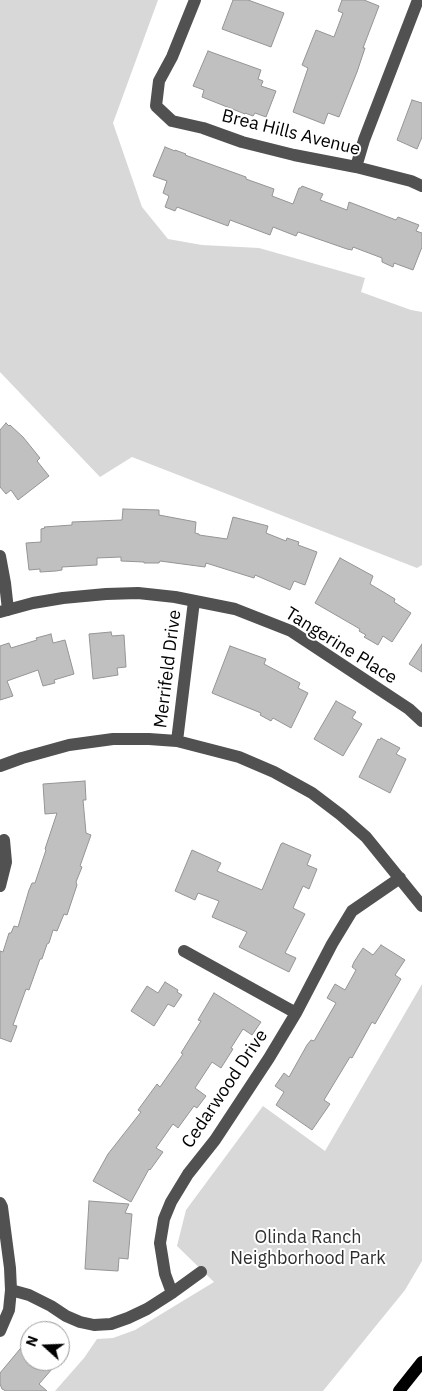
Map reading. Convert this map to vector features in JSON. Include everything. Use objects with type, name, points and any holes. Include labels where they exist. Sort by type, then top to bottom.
[{"type":"main road","points":[[399,1391],[422,1362]]},
{"type":"street","name":"Brea Hills Avenue","points":[[195,0],[172,57],[159,82],[156,106],[172,121],[202,128],[242,142],[294,155],[356,167],[411,181],[422,186]]},
{"type":"street","points":[[356,167],[364,140],[418,0]]},
{"type":"street","points":[[0,556],[5,583],[4,611]]},
{"type":"street","name":"Tangerine Place","points":[[4,611],[48,600],[138,593],[194,600],[235,609],[291,631],[410,709],[422,721]]},
{"type":"street","name":"Merrifeld Drive","points":[[177,741],[194,600]]},
{"type":"street","points":[[0,766],[69,744],[113,739],[177,741],[239,757],[274,772],[312,793],[341,815],[366,837],[422,906]]},
{"type":"street","points":[[0,886],[6,862],[4,840]]},
{"type":"street","name":"Cedarwood Drive","points":[[172,1294],[165,1274],[160,1243],[164,1218],[171,1202],[188,1174],[220,1132],[269,1058],[352,911],[400,878]]},
{"type":"street","points":[[184,951],[296,1012]]},
{"type":"street","points":[[0,1203],[10,1268],[11,1290],[9,1310],[0,1331]]},
{"type":"street","points":[[11,1290],[30,1295],[73,1319],[94,1325],[111,1324],[128,1318],[172,1294],[201,1272]]},
{"type":"green space","points":[[0,0],[158,0],[113,123],[142,207],[168,239],[202,245],[259,248],[365,278],[361,292],[411,310],[422,312],[422,565],[417,568],[132,457],[100,477],[0,372]]},
{"type":"green space","name":"Olinda Ranch Neighborhood Park","points":[[422,984],[422,1261],[405,1290],[323,1391],[55,1391],[84,1358],[97,1339],[113,1338],[135,1330],[214,1282],[177,1246],[186,1210],[263,1106],[325,1151]]},
{"type":"building","points":[[233,0],[248,0],[284,13],[271,47],[222,29]]},
{"type":"building","points":[[342,0],[364,0],[379,6],[363,48],[365,48],[357,72],[339,117],[328,113],[324,124],[293,112],[308,68],[302,65],[316,30],[334,37],[343,13],[338,11]]},
{"type":"building","points":[[208,51],[261,70],[258,79],[263,81],[261,86],[276,91],[266,117],[255,113],[253,116],[245,114],[202,97],[204,90],[193,86]]},
{"type":"building","points":[[412,100],[422,103],[422,137],[417,149],[397,140]]},
{"type":"building","points":[[165,147],[274,189],[272,196],[293,204],[299,188],[302,186],[323,194],[320,200],[347,210],[349,202],[396,220],[398,217],[419,225],[416,231],[422,233],[422,247],[413,270],[394,263],[393,267],[382,262],[382,258],[353,247],[352,250],[347,249],[298,232],[296,236],[273,227],[270,235],[230,220],[228,226],[177,207],[175,211],[165,207],[169,196],[163,193],[167,181],[153,176]]},
{"type":"building","points":[[6,423],[23,437],[40,458],[37,461],[49,476],[18,500],[11,490],[6,494],[0,487],[0,430]]},
{"type":"building","points":[[123,509],[159,510],[159,515],[196,522],[195,533],[199,535],[227,539],[233,517],[268,526],[266,533],[286,541],[287,538],[299,542],[298,545],[317,552],[305,585],[294,581],[290,590],[255,575],[254,578],[206,563],[205,567],[160,561],[159,563],[144,563],[121,561],[121,557],[97,558],[97,565],[62,567],[62,570],[56,571],[40,572],[40,569],[29,570],[26,543],[41,542],[41,529],[44,527],[72,525],[72,522],[122,520]]},
{"type":"building","points":[[340,558],[373,576],[370,584],[395,599],[394,602],[411,613],[392,642],[383,636],[378,645],[364,637],[366,635],[359,631],[360,629],[315,603]]},
{"type":"building","points":[[111,632],[112,636],[124,635],[126,667],[117,668],[118,675],[93,679],[89,634]]},
{"type":"building","points":[[51,634],[53,643],[65,640],[74,674],[54,680],[55,683],[43,686],[38,670],[7,681],[13,696],[0,700],[0,646],[9,643],[11,648]]},
{"type":"building","points":[[422,644],[422,672],[409,664]]},
{"type":"building","points":[[230,646],[266,659],[264,664],[300,683],[298,688],[308,693],[291,728],[273,718],[271,721],[260,715],[261,713],[212,693]]},
{"type":"building","points":[[336,701],[356,712],[352,718],[362,724],[343,756],[314,739]]},
{"type":"building","points":[[381,738],[400,748],[396,754],[406,759],[390,793],[359,777],[378,739],[380,740]]},
{"type":"building","points":[[85,781],[86,800],[83,800],[86,833],[91,835],[80,866],[82,867],[76,882],[77,885],[67,915],[64,914],[57,931],[53,930],[29,990],[26,989],[13,1025],[17,1026],[11,1042],[0,1038],[0,951],[3,952],[9,933],[11,933],[14,926],[18,927],[29,890],[32,883],[35,883],[57,813],[45,814],[43,784]]},
{"type":"building","points":[[283,843],[311,855],[307,865],[317,869],[309,889],[303,886],[293,908],[305,914],[285,953],[296,958],[289,972],[239,947],[247,932],[212,917],[219,901],[198,893],[195,900],[175,891],[192,850],[221,863],[217,871],[262,890]]},
{"type":"building","points":[[381,945],[405,960],[395,975],[401,979],[375,1024],[372,1022],[352,1058],[350,1057],[324,1100],[330,1104],[312,1130],[276,1105],[284,1092],[275,1086],[284,1073],[289,1077],[307,1045],[311,1040],[314,1041],[336,1003],[327,998],[335,984],[345,990],[356,970],[352,967],[354,962],[363,948],[373,955]]},
{"type":"building","points":[[165,982],[178,990],[177,992],[182,995],[174,1007],[168,1004],[154,1026],[131,1011],[147,986],[158,993]]},
{"type":"building","points":[[214,993],[261,1022],[252,1035],[243,1029],[221,1068],[212,1062],[195,1088],[206,1096],[197,1108],[194,1106],[178,1128],[173,1124],[156,1148],[163,1152],[149,1169],[131,1202],[93,1181],[108,1154],[141,1112],[138,1110],[157,1084],[160,1087],[183,1054],[181,1053],[201,1021],[198,1020]]},
{"type":"building","points":[[89,1201],[129,1204],[125,1213],[132,1214],[128,1259],[119,1258],[118,1271],[85,1269]]},
{"type":"building","points":[[20,1349],[20,1371],[50,1371],[39,1384],[47,1391],[6,1391],[2,1389],[0,1384],[0,1373]]}]
